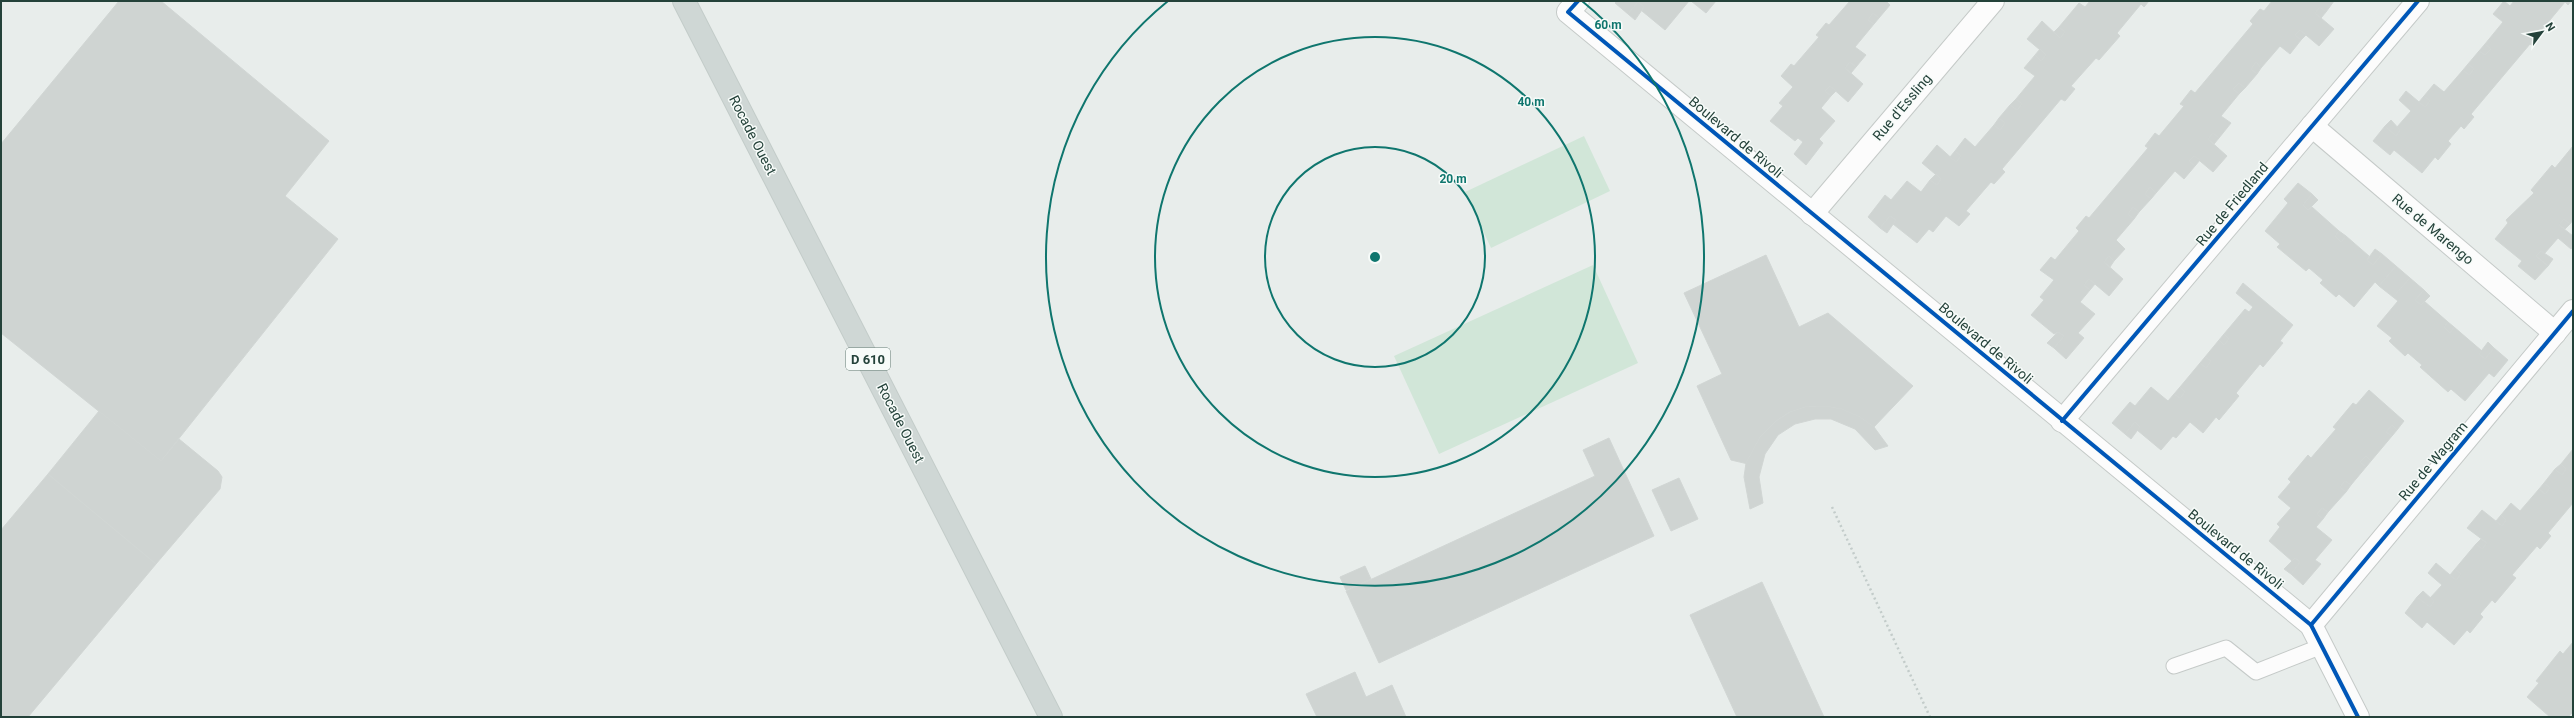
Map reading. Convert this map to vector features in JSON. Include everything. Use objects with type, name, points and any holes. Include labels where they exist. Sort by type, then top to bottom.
[{"type":"main road","name":"Rocade Ouest","points":[[684,1],[1051,717]]},
{"type":"street","name":"Rue d'Essling","points":[[1812,214],[1993,1]]},
{"type":"street","name":"Rue de Friedland","points":[[2062,421],[2418,1]]},
{"type":"street","name":"Boulevard de Rivoli","points":[[1573,6],[1812,214],[2311,625],[2358,717]]},
{"type":"street","name":"Rue de Marengo","points":[[2312,126],[2555,333]]},
{"type":"street","name":"Rue de Wagram","points":[[2311,625],[2573,311]]},
{"type":"lane","points":[[2174,666],[2226,648],[2256,672],[2322,646]]},
{"type":"path","points":[[1832,507],[1930,717]]},
{"type":"green space","points":[[1584,136],[1610,191],[1491,248],[1465,192]]},
{"type":"green space","points":[[1593,265],[1638,363],[1439,454],[1394,356]]},
{"type":"building","points":[[119,1],[161,1],[329,141],[285,196],[338,239],[161,461],[1,333],[1,144]]},
{"type":"building","points":[[1617,1],[1689,1],[1665,30],[1642,11],[1644,7],[1638,2],[1628,14],[1615,3]]},
{"type":"building","points":[[1691,1],[1716,1],[1706,13]]},
{"type":"building","points":[[1850,1],[1886,1],[1890,5],[1879,18],[1873,13],[1868,20],[1874,24],[1855,47],[1866,55],[1856,67],[1850,62],[1845,68],[1863,84],[1848,102],[1830,86],[1825,91],[1831,96],[1821,108],[1835,121],[1819,139],[1823,143],[1806,165],[1794,154],[1803,142],[1798,138],[1795,141],[1770,121],[1783,106],[1779,103],[1793,87],[1781,76],[1791,64],[1794,66],[1819,37],[1816,35],[1826,23],[1829,25]]},
{"type":"building","points":[[2090,1],[2149,1],[2144,7],[2141,4],[2117,33],[2120,36],[2099,60],[2096,58],[2071,86],[2075,89],[2065,101],[2061,99],[2002,169],[2005,172],[1994,184],[1991,182],[1966,211],[1970,214],[1959,226],[1946,216],[1933,232],[1929,229],[1917,243],[1893,224],[1896,220],[1890,216],[1880,228],[1868,217],[1885,195],[1891,200],[1907,181],[1921,192],[1930,180],[1937,185],[1941,179],[1922,163],[1937,145],[1956,162],[1961,156],[1955,151],[1965,138],[1975,147],[1994,125],[2000,130],[2005,123],[1999,118],[2010,105],[2017,110],[2022,104],[2016,99],[2035,76],[2024,68],[2035,55],[2041,61],[2046,55],[2027,39],[2042,21],[2060,38],[2065,32],[2059,27],[2079,3],[2085,7]]},
{"type":"building","points":[[2272,1],[2334,1],[2326,12],[2320,7],[2315,13],[2334,29],[2319,46],[2300,30],[2295,35],[2301,40],[2290,54],[2280,46],[2261,68],[2256,62],[2251,69],[2257,74],[2245,88],[2239,83],[2233,89],[2239,94],[2221,116],[2231,123],[2219,138],[2213,133],[2208,139],[2227,156],[2213,172],[2194,156],[2189,161],[2195,166],[2184,179],[2175,171],[2156,193],[2150,187],[2145,194],[2151,199],[2139,212],[2133,207],[2128,214],[2134,219],[2116,240],[2125,249],[2114,261],[2109,256],[2104,262],[2123,279],[2109,296],[2089,279],[2084,285],[2090,290],[2080,302],[2095,314],[2078,333],[2084,338],[2066,359],[2054,348],[2064,336],[2058,332],[2054,334],[2031,315],[2044,300],[2040,297],[2054,280],[2040,270],[2051,257],[2055,260],[2079,231],[2076,228],[2086,216],[2089,218],[2148,148],[2145,146],[2155,133],[2159,136],[2184,106],[2180,104],[2191,90],[2195,93],[2253,24],[2250,21],[2260,9],[2264,11]]},
{"type":"building","points":[[2504,1],[2510,6],[2514,1],[2571,1],[2568,5],[2565,2],[2540,32],[2543,34],[2533,46],[2530,44],[2471,114],[2474,117],[2464,129],[2461,126],[2448,141],[2451,144],[2438,160],[2435,157],[2422,173],[2394,150],[2390,155],[2373,141],[2385,126],[2396,136],[2400,130],[2397,127],[2411,111],[2399,100],[2406,91],[2425,107],[2430,101],[2424,96],[2434,84],[2444,92],[2463,70],[2469,75],[2474,69],[2468,64],[2479,51],[2485,55],[2491,49],[2485,44],[2503,22],[2493,14]]},
{"type":"building","points":[[1638,2],[1644,7],[1635,20],[1628,14]]},
{"type":"building","points":[[2320,7],[2326,12],[2321,18],[2315,13]]},
{"type":"building","points":[[1873,13],[1879,18],[1874,24],[1868,20]]},
{"type":"building","points":[[2059,27],[2065,32],[2060,38],[2054,32]]},
{"type":"building","points":[[2300,30],[2306,35],[2301,40],[2295,35]]},
{"type":"building","points":[[2485,44],[2491,49],[2485,55],[2479,51]]},
{"type":"building","points":[[2040,49],[2046,55],[2041,61],[2035,55]]},
{"type":"building","points":[[1850,62],[1856,67],[1851,73],[1845,68]]},
{"type":"building","points":[[2256,62],[2261,68],[2257,74],[2251,69]]},
{"type":"building","points":[[2468,64],[2474,69],[2469,75],[2463,70]]},
{"type":"building","points":[[2239,83],[2245,88],[2239,94],[2233,89]]},
{"type":"building","points":[[1830,86],[1836,91],[1831,96],[1825,91]]},
{"type":"building","points":[[2424,96],[2430,101],[2425,107],[2419,102]]},
{"type":"building","points":[[2016,99],[2022,104],[2017,110],[2010,105]]},
{"type":"building","points":[[1999,118],[2005,123],[2000,130],[1994,125]]},
{"type":"building","points":[[2391,120],[2400,130],[2396,136],[2385,126]]},
{"type":"building","points":[[2213,133],[2219,138],[2214,144],[2208,139]]},
{"type":"building","points":[[2573,146],[2573,220],[2570,224],[2564,219],[2559,225],[2573,236],[2573,247],[2571,249],[2558,238],[2544,254],[2541,251],[2536,256],[2548,266],[2535,280],[2518,266],[2522,261],[2495,239],[2508,223],[2506,220],[2534,193],[2531,190],[2552,165],[2555,168]]},
{"type":"building","points":[[1955,151],[1961,156],[1956,162],[1950,157]]},
{"type":"building","points":[[2194,156],[2200,160],[2195,166],[2189,161]]},
{"type":"building","points":[[1936,174],[1941,179],[1937,185],[1930,180]]},
{"type":"building","points":[[2298,183],[2312,194],[2303,205],[2308,210],[2312,207],[2339,231],[2335,236],[2341,242],[2346,236],[2369,256],[2367,260],[2373,265],[2382,254],[2396,266],[2379,286],[2375,282],[2354,307],[2339,294],[2336,297],[2320,283],[2323,280],[2309,268],[2306,271],[2277,247],[2280,244],[2265,231],[2288,203],[2284,199]]},
{"type":"building","points":[[2150,187],[2156,193],[2151,199],[2145,194]]},
{"type":"building","points":[[2312,194],[2318,200],[2308,210],[2303,205]]},
{"type":"building","points":[[2133,207],[2139,212],[2134,219],[2128,214]]},
{"type":"building","points":[[1890,216],[1896,220],[1887,233],[1880,228]]},
{"type":"building","points":[[2564,219],[2570,224],[2565,229],[2559,225]]},
{"type":"building","points":[[2339,231],[2346,236],[2341,242],[2335,236]]},
{"type":"building","points":[[2375,249],[2382,254],[2373,265],[2367,260]]},
{"type":"building","points":[[2541,251],[2553,259],[2548,266],[2536,256]]},
{"type":"building","points":[[1766,255],[1799,327],[1828,313],[1913,386],[1873,428],[1860,417],[1836,408],[1812,406],[1790,412],[1776,421],[1760,437],[1748,464],[1731,460],[1697,386],[1722,374],[1684,293]]},
{"type":"building","points":[[2109,256],[2114,261],[2110,267],[2104,262]]},
{"type":"building","points":[[2396,266],[2410,278],[2393,297],[2379,286]]},
{"type":"building","points":[[2410,278],[2424,290],[2415,300],[2421,305],[2424,301],[2448,322],[2444,327],[2450,333],[2454,327],[2482,351],[2479,354],[2485,359],[2494,348],[2508,360],[2494,377],[2489,373],[2465,401],[2451,389],[2448,392],[2420,367],[2422,365],[2408,353],[2405,356],[2389,341],[2392,338],[2377,326],[2398,301],[2393,297]]},
{"type":"building","points":[[2089,279],[2095,284],[2090,290],[2084,285]]},
{"type":"building","points":[[2243,283],[2293,325],[2280,341],[2283,343],[2263,367],[2260,364],[2236,393],[2239,396],[2219,420],[2216,417],[2203,433],[2190,422],[2176,438],[2173,436],[2161,450],[2137,430],[2140,427],[2135,422],[2125,434],[2112,423],[2130,402],[2135,406],[2151,387],[2168,401],[2174,394],[2180,398],[2185,392],[2180,387],[2200,363],[2206,368],[2211,361],[2205,357],[2219,340],[2224,345],[2229,339],[2224,334],[2245,309],[2249,312],[2253,307],[2236,293]]},
{"type":"building","points":[[2424,290],[2430,296],[2421,305],[2415,300]]},
{"type":"building","points":[[2448,322],[2454,327],[2450,333],[2444,327]]},
{"type":"building","points":[[2058,332],[2064,336],[2054,348],[2047,343]]},
{"type":"building","points":[[2224,334],[2229,339],[2224,345],[2219,340]]},
{"type":"building","points":[[2488,342],[2494,348],[2485,359],[2479,354]]},
{"type":"building","points":[[2205,357],[2211,361],[2206,368],[2200,363]]},
{"type":"building","points":[[2180,387],[2185,392],[2180,398],[2174,394]]},
{"type":"building","points":[[2369,390],[2404,421],[2397,430],[2392,425],[2386,432],[2392,436],[2371,461],[2366,456],[2360,462],[2366,467],[2351,485],[2345,481],[2340,487],[2346,492],[2328,512],[2322,508],[2317,514],[2323,519],[2316,527],[2332,540],[2315,560],[2321,564],[2303,585],[2291,574],[2300,562],[2295,558],[2292,561],[2269,541],[2280,527],[2277,524],[2291,508],[2278,497],[2291,482],[2288,479],[2308,455],[2311,458],[2336,429],[2333,427],[2353,403],[2356,405]]},
{"type":"building","points":[[1825,406],[1842,409],[1860,417],[1874,427],[1888,446],[1875,450],[1855,429],[1831,419],[1815,419],[1795,424],[1778,435],[1765,454],[1759,477],[1763,503],[1750,509],[1744,477],[1746,463],[1760,437],[1776,421],[1790,412],[1805,407]]},
{"type":"building","points":[[99,411],[161,461],[179,439],[218,471],[222,477],[220,489],[156,564],[48,474]]},
{"type":"building","points":[[2135,422],[2140,427],[2131,439],[2125,434]]},
{"type":"building","points":[[2392,425],[2397,430],[2392,436],[2386,432]]},
{"type":"building","points":[[1609,438],[1654,536],[1379,663],[1346,591],[1595,476],[1583,450]]},
{"type":"building","points":[[2573,449],[2573,503],[2548,533],[2551,536],[2540,549],[2537,546],[2512,575],[2516,578],[2495,603],[2492,600],[2480,614],[2483,617],[2470,633],[2467,630],[2454,645],[2427,622],[2422,628],[2405,613],[2417,597],[2430,607],[2434,601],[2430,598],[2442,585],[2428,573],[2436,563],[2456,580],[2461,574],[2455,569],[2476,544],[2482,549],[2487,543],[2467,528],[2482,510],[2502,526],[2506,520],[2501,515],[2511,503],[2520,511],[2539,489],[2545,494],[2550,488],[2544,483],[2555,469],[2562,475],[2566,469],[2561,464]]},
{"type":"building","points":[[2366,456],[2371,461],[2366,467],[2360,462]]},
{"type":"building","points":[[2561,464],[2566,469],[2562,475],[2555,469]]},
{"type":"building","points":[[48,474],[156,564],[28,717],[1,717],[1,530]]},
{"type":"building","points":[[1679,478],[1698,519],[1671,531],[1652,490]]},
{"type":"building","points":[[2345,481],[2351,485],[2346,492],[2340,487]]},
{"type":"building","points":[[2544,483],[2550,488],[2545,494],[2539,489]]},
{"type":"building","points":[[2322,508],[2328,512],[2323,519],[2317,514]]},
{"type":"building","points":[[2501,515],[2506,520],[2502,526],[2496,521]]},
{"type":"building","points":[[2481,539],[2487,543],[2482,549],[2476,544]]},
{"type":"building","points":[[2295,558],[2300,562],[2291,574],[2284,569]]},
{"type":"building","points":[[1365,566],[1371,579],[1346,590],[1340,577]]},
{"type":"building","points":[[2455,569],[2461,574],[2456,580],[2450,575]]},
{"type":"building","points":[[1762,582],[1824,717],[1737,717],[1690,615]]},
{"type":"building","points":[[2423,591],[2434,601],[2430,607],[2417,597]]},
{"type":"building","points":[[2573,642],[2573,712],[2568,717],[2550,717],[2527,697],[2539,683],[2536,681],[2560,651],[2563,654]]},
{"type":"building","points":[[1355,672],[1366,697],[1392,685],[1406,717],[1317,717],[1306,694]]},
{"type":"cycle path","points":[[1578,1],[1568,12],[2311,625],[2358,717]]},
{"type":"cycle path","points":[[2062,421],[2418,1]]},
{"type":"cycle path","points":[[2311,625],[2573,311]]}]
